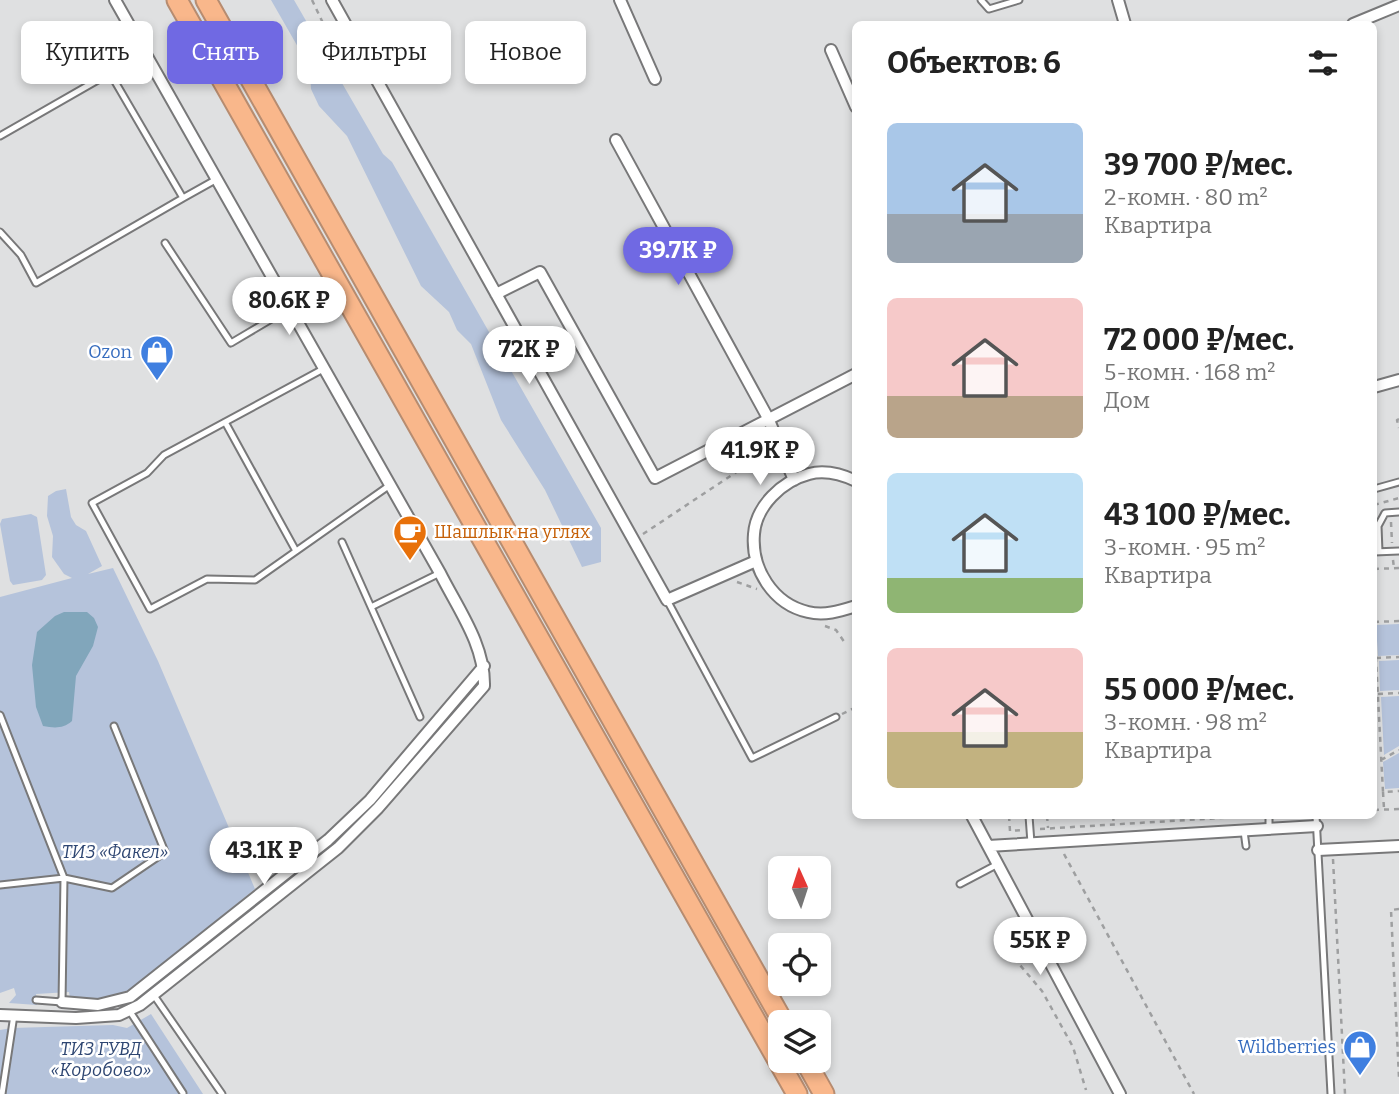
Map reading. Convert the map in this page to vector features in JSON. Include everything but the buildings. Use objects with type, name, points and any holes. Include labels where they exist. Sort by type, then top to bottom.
[{"type":"highway","points":[[177,0],[797,1094]]},
{"type":"highway","points":[[206,0],[776,1010]]},
{"type":"highway","points":[[812,1073],[824,1094]]},
{"type":"street","points":[[115,0],[126,21]]},
{"type":"street","points":[[332,0],[667,600],[755,561]]},
{"type":"street","points":[[620,0],[654,79]]},
{"type":"street","points":[[1118,0],[1124,21]]},
{"type":"street","points":[[1360,21],[1399,5]]},
{"type":"street","points":[[831,50],[852,98]]},
{"type":"street","points":[[0,1015],[76,1018],[120,1014],[153,994],[338,848],[378,808],[484,686],[484,666],[480,650],[440,573],[153,69]]},
{"type":"street","points":[[616,140],[768,418],[794,480]]},
{"type":"street","points":[[496,294],[540,272],[655,478],[852,376]]},
{"type":"street","points":[[1377,386],[1399,380]]},
{"type":"street","points":[[852,479],[839,473],[810,473],[783,485],[764,506],[754,533],[755,561],[767,584],[785,602],[808,612],[834,613],[852,607]]},
{"type":"street","points":[[62,1002],[98,1005],[131,997],[318,848],[370,800],[484,666]]},
{"type":"street","points":[[974,819],[1120,1094]]},
{"type":"street","points":[[988,846],[1244,831],[1317,821]]},
{"type":"street","points":[[1318,850],[1399,846]]},
{"type":"lane","points":[[981,0],[989,9],[1019,0]]},
{"type":"lane","points":[[0,136],[91,84]]},
{"type":"lane","points":[[116,84],[183,198]]},
{"type":"lane","points":[[0,232],[20,256],[36,283],[216,179]]},
{"type":"lane","points":[[165,243],[231,344],[290,308]]},
{"type":"lane","points":[[325,368],[164,455],[147,473],[92,503],[150,610],[207,579],[255,580],[391,484]]},
{"type":"lane","points":[[225,422],[296,551]]},
{"type":"lane","points":[[1377,488],[1399,482]]},
{"type":"lane","points":[[1396,551],[1377,552],[1379,521],[1385,513],[1399,512]]},
{"type":"lane","points":[[342,542],[420,717]]},
{"type":"lane","points":[[371,607],[440,573]]},
{"type":"lane","points":[[667,600],[752,758],[836,717]]},
{"type":"lane","points":[[0,715],[64,878],[62,1002],[36,1000]]},
{"type":"lane","points":[[0,885],[64,878],[112,888],[165,852],[114,726]]},
{"type":"lane","points":[[1029,819],[1031,843]]},
{"type":"lane","points":[[1269,819],[1269,829]]},
{"type":"lane","points":[[1317,821],[1331,1094]]},
{"type":"lane","points":[[1244,831],[1246,846]]},
{"type":"lane","points":[[960,884],[998,864]]},
{"type":"lane","points":[[153,994],[222,1094]]},
{"type":"lane","points":[[129,1010],[183,1093]]},
{"type":"lane","points":[[2,1094],[14,1015]]},
{"type":"path","points":[[312,0],[322,21]]},
{"type":"path","points":[[1399,419],[1399,428]]},
{"type":"path","points":[[643,534],[765,453]]},
{"type":"path","points":[[1377,504],[1399,498]]},
{"type":"path","points":[[1391,513],[1396,551],[1394,568]]},
{"type":"path","points":[[1392,531],[1399,530]]},
{"type":"path","points":[[1377,569],[1399,568]]},
{"type":"path","points":[[1377,622],[1399,621]]},
{"type":"path","points":[[1377,658],[1399,657]]},
{"type":"path","points":[[1377,676],[1384,809]]},
{"type":"path","points":[[1378,694],[1399,693]]},
{"type":"path","points":[[836,717],[852,709]]},
{"type":"path","points":[[1381,760],[1399,750]]},
{"type":"path","points":[[1383,792],[1399,791]]},
{"type":"path","points":[[1377,810],[1399,809]]},
{"type":"path","points":[[1047,819],[1048,828],[1212,819]]},
{"type":"path","points":[[1113,819],[1114,825]]},
{"type":"path","points":[[1057,842],[1195,1094]]},
{"type":"path","points":[[1333,859],[1345,1094]]},
{"type":"path","points":[[1399,909],[1391,910],[1399,1078]]},
{"type":"path","points":[[1014,958],[1042,991],[1073,1047],[1086,1090]]},
{"type":"path","points":[[1394,975],[1399,975]]},
{"type":"green space","points":[[271,0],[294,0],[306,21],[297,21],[297,45]]},
{"type":"green space","points":[[311,84],[343,84],[383,154],[392,162],[601,528],[601,562],[582,567],[545,490],[501,420],[471,344],[457,330],[449,312],[421,286],[347,136],[319,106]]},
{"type":"green space","name":"ТИЗ «Факел»","points":[[66,489],[71,517],[76,525],[86,531],[102,566],[88,574],[113,568],[158,661],[255,889],[132,989],[98,1001],[70,998],[69,992],[36,994],[37,1005],[9,1003],[16,995],[14,988],[0,993],[0,597],[72,578],[64,574],[52,557],[53,536],[47,516],[48,496]]},
{"type":"green space","points":[[31,514],[37,517],[46,575],[42,580],[13,585],[10,581],[0,524],[2,519]]},
{"type":"green space","points":[[1399,624],[1399,655],[1378,656],[1377,625]]},
{"type":"green space","points":[[1399,660],[1399,690],[1380,691],[1379,661]]},
{"type":"green space","points":[[1399,696],[1399,746],[1384,755],[1381,697]]},
{"type":"green space","points":[[1399,753],[1399,788],[1385,789],[1383,762]]},
{"type":"green space","name":"ТИЗ ГУВД «Коробово»","points":[[151,1014],[203,1094],[0,1094],[0,1030],[113,1025],[127,1028]]},
{"type":"shaded area","points":[[64,612],[87,612],[98,627],[93,646],[76,676],[72,721],[62,727],[47,727],[43,726],[36,707],[32,665],[37,632],[55,616]]},
{"type":"place","name":"Ozon","points":[[157,382]]},
{"type":"place","name":"Шашлык на углях","points":[[410,562]]},
{"type":"place","name":"Wildberries","points":[[1360,1077]]}]
